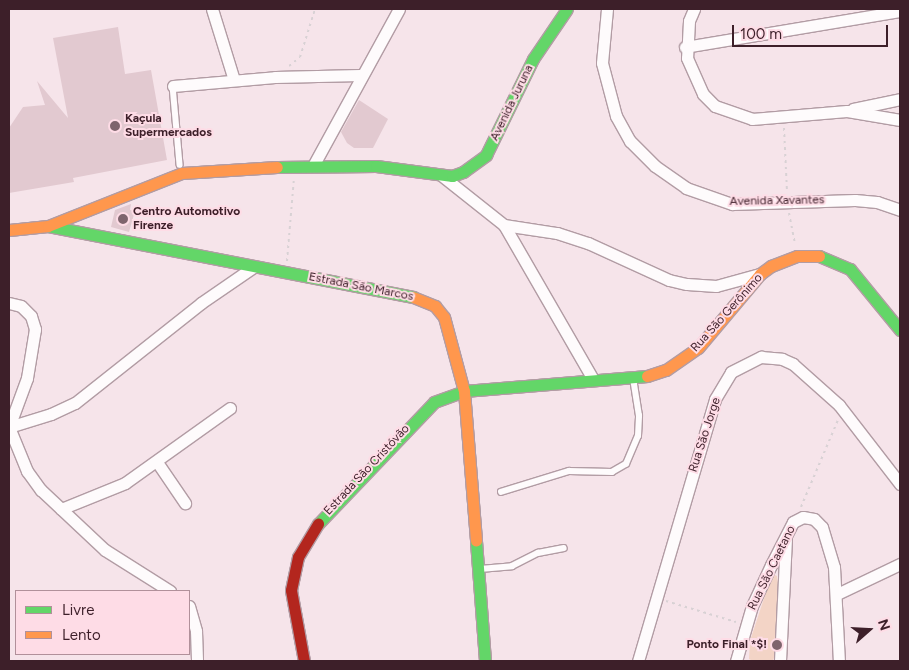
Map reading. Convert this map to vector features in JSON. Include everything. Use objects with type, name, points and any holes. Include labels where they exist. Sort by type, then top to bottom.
[{"type":"street","points":[[212,9],[234,80]]},
{"type":"street","points":[[313,166],[360,75],[398,9]]},
{"type":"street","name":"Avenida Juruna","points":[[48,226],[182,173],[296,166],[376,166],[441,175],[463,172],[486,155],[533,59],[567,9]]},
{"type":"street","name":"Avenida Xavantes","points":[[607,9],[602,63],[616,116],[630,141],[655,166],[686,188],[706,197],[732,204],[855,200],[877,202],[900,210]]},
{"type":"street","points":[[694,9],[685,47],[694,77],[703,94],[715,106],[752,119],[783,118],[847,111],[900,99]]},
{"type":"street","points":[[685,47],[900,11]]},
{"type":"street","points":[[172,86],[276,77],[360,75]]},
{"type":"street","points":[[847,111],[900,120]]},
{"type":"street","points":[[441,175],[504,224],[593,379]]},
{"type":"street","points":[[504,224],[557,233],[588,243],[669,280],[716,286],[741,300]]},
{"type":"street","points":[[9,230],[48,226]]},
{"type":"street","name":"Estrada São Marcos","points":[[48,226],[252,268],[286,272],[377,292],[420,298],[435,306],[444,317],[464,392],[476,570],[485,661]]},
{"type":"street","name":"Rua São Gerônimo","points":[[464,392],[593,379],[650,376],[680,362],[698,348],[741,300],[760,274],[771,266],[798,256],[813,254],[832,258],[850,269],[900,330]]},
{"type":"street","points":[[9,427],[51,414],[75,402],[194,308],[252,268]]},
{"type":"street","points":[[716,286],[760,274]]},
{"type":"street","points":[[9,303],[21,306],[31,316],[35,330],[28,378],[9,427],[27,471],[41,490],[105,550],[168,590]]},
{"type":"street","name":"Rua São Jorge","points":[[638,661],[715,399],[730,372],[761,357],[782,358],[793,364],[842,409],[900,484]]},
{"type":"street","name":"Estrada São Cristóvão","points":[[304,661],[291,590],[293,571],[298,557],[324,515],[418,416],[434,402],[464,392]]},
{"type":"street","points":[[61,509],[113,490],[158,462],[230,408]]},
{"type":"street","points":[[158,462],[185,503]]},
{"type":"street","name":"Rua São Caetano","points":[[736,661],[746,625],[786,535],[795,521],[803,517],[814,519],[822,527],[834,567],[838,594],[838,661]]},
{"type":"street","points":[[780,661],[786,535]]},
{"type":"street","points":[[838,594],[900,564]]},
{"type":"street","points":[[190,610],[196,631],[197,661]]},
{"type":"lane","points":[[172,86],[180,165]]},
{"type":"lane","points":[[501,492],[569,471],[612,472],[626,464],[638,436],[640,416],[633,378]]},
{"type":"lane","points":[[476,570],[512,566],[538,553],[564,548]]},
{"type":"path","points":[[276,77],[300,57],[315,9]]},
{"type":"path","points":[[783,118],[787,202],[798,256]]},
{"type":"path","points":[[286,272],[296,166]]},
{"type":"path","points":[[795,521],[842,409]]},
{"type":"path","points":[[656,598],[746,625]]},
{"type":"shaded area","points":[[772,574],[777,576],[780,596],[777,648],[773,661],[753,661],[749,659],[750,641]]},
{"type":"building","name":"Kaçula Supermercados","points":[[118,27],[125,74],[151,70],[167,160],[73,178],[74,182],[9,193],[9,128],[23,107],[45,105],[37,81],[68,118],[53,38]]},
{"type":"building","points":[[359,100],[388,119],[373,148],[354,148],[347,143],[341,132]]},
{"type":"building","name":"Centro Automotivo Firenze","points":[[131,204],[130,210],[135,211],[129,232],[111,227],[115,210]]},
{"type":"traffic: fast","points":[[277,167],[376,166],[452,176],[463,172],[486,155],[533,59],[567,9]]},
{"type":"traffic: fast","points":[[48,226],[413,297]]},
{"type":"traffic: fast","points":[[819,256],[850,269],[900,330]]},
{"type":"traffic: fast","points":[[318,524],[434,402],[464,391],[647,376]]},
{"type":"traffic: fast","points":[[476,541],[485,661]]},
{"type":"traffic: slow","points":[[9,230],[48,226],[182,173],[277,167]]},
{"type":"traffic: slow","points":[[647,376],[666,370],[698,348],[760,274],[771,266],[797,256],[819,256]]},
{"type":"traffic: slow","points":[[413,297],[435,306],[444,317],[464,391],[476,541]]},
{"type":"traffic: jam","points":[[304,661],[291,590],[298,557],[318,524]]},
{"type":"place","name":"Kaçula Supermercados","points":[[115,126]]},
{"type":"place","name":"Centro Automotivo Firenze","points":[[123,219]]},
{"type":"place","name":"Ponto Final *$!","points":[[777,645]]}]
